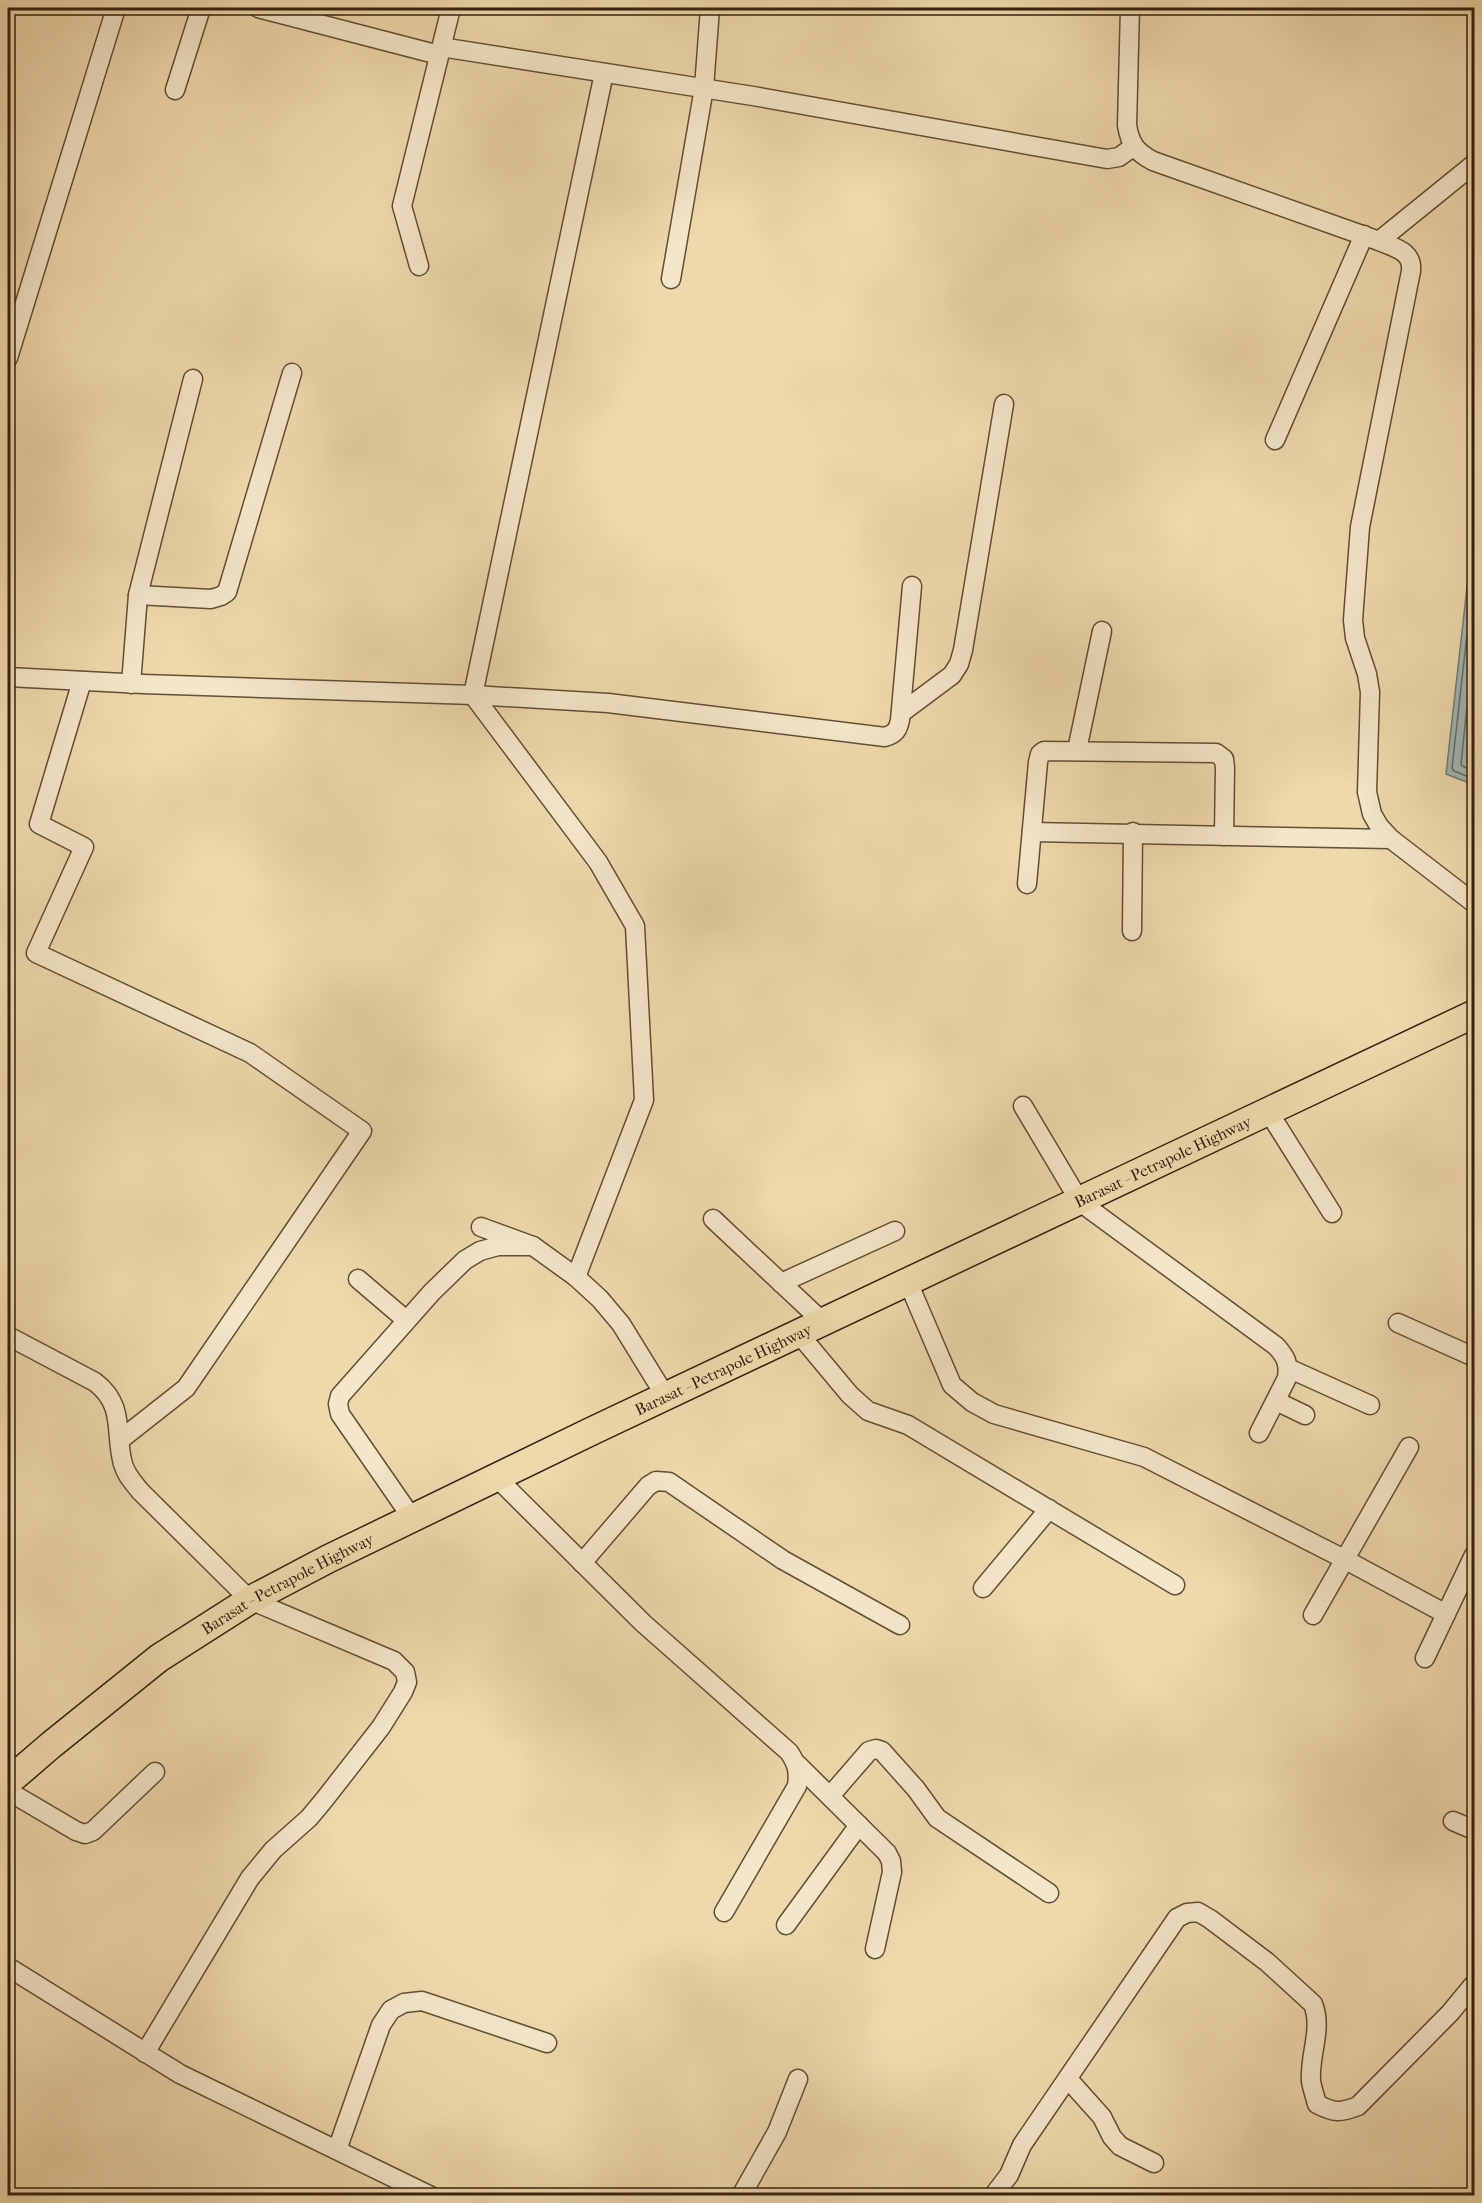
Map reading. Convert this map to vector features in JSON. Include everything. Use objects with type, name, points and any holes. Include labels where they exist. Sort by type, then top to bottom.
[{"type":"highway","name":"Barasat - Petrapole Highway","points":[[8,1782],[159,1658],[250,1600],[328,1559],[1474,1014]]},
{"type":"street","points":[[8,358],[116,8]]},
{"type":"street","points":[[175,90],[201,8]]},
{"type":"street","points":[[258,8],[280,10],[440,51],[604,72],[704,88],[1107,159],[1119,157],[1133,147]]},
{"type":"street","points":[[419,266],[402,206],[451,8]]},
{"type":"street","points":[[671,279],[704,88],[710,8]]},
{"type":"street","points":[[1130,8],[1127,125],[1133,147],[1141,155],[1153,162],[1372,238],[1405,252],[1411,265],[1360,528],[1353,620],[1355,638],[1367,674],[1370,692],[1367,792],[1372,814],[1391,839],[1474,903]]},
{"type":"street","points":[[576,1277],[645,1100],[635,926],[598,862],[473,695],[604,72]]},
{"type":"street","points":[[1275,440],[1372,238],[1474,164]]},
{"type":"street","points":[[138,595],[211,599],[221,597],[227,591],[292,373]]},
{"type":"street","points":[[131,684],[138,595],[193,379]]},
{"type":"street","points":[[901,713],[952,675],[959,664],[1004,404]]},
{"type":"street","points":[[8,677],[131,684],[473,695],[608,703],[885,737],[894,735],[901,713],[912,586]]},
{"type":"street","points":[[1077,750],[1102,631]]},
{"type":"street","points":[[82,681],[39,824],[84,848],[36,953],[250,1053],[362,1131],[186,1388],[120,1440]]},
{"type":"street","points":[[1027,884],[1040,754],[1044,751],[1216,753],[1224,759],[1225,768],[1224,836]]},
{"type":"street","points":[[1032,832],[1132,832],[1391,839]]},
{"type":"street","points":[[1132,832],[1132,931]]},
{"type":"street","points":[[1023,1106],[1080,1202],[1276,1346],[1286,1357],[1287,1378],[1259,1432]]},
{"type":"street","points":[[1268,1111],[1332,1213]]},
{"type":"street","points":[[713,1219],[824,1323]]},
{"type":"street","points":[[481,1227],[533,1246],[576,1277],[600,1299],[621,1324],[666,1397]]},
{"type":"street","points":[[781,1283],[895,1231]]},
{"type":"street","points":[[412,1518],[340,1414],[338,1404],[340,1396],[406,1320],[465,1260],[480,1251],[498,1246],[533,1246]]},
{"type":"street","points":[[358,1279],[406,1320]]},
{"type":"street","points":[[908,1282],[952,1385],[972,1402],[994,1414],[1144,1457],[1446,1614]]},
{"type":"street","points":[[1398,1323],[1474,1357]]},
{"type":"street","points":[[799,1334],[850,1395],[868,1411],[908,1425],[1174,1585]]},
{"type":"street","points":[[8,1336],[106,1391],[117,1418],[122,1462],[127,1475],[140,1491],[250,1600],[394,1660],[405,1672],[406,1682],[403,1692],[381,1727],[309,1818],[273,1850],[250,1878],[145,2053]]},
{"type":"street","points":[[1288,1368],[1370,1405]]},
{"type":"street","points":[[1276,1401],[1305,1415]]},
{"type":"street","points":[[1313,1615],[1409,1447]]},
{"type":"street","points":[[497,1478],[643,1623],[789,1752],[797,1764],[887,1853],[891,1861],[892,1872],[875,1949]]},
{"type":"street","points":[[582,1563],[648,1486],[656,1481],[669,1482],[783,1560],[900,1625]]},
{"type":"street","points":[[983,1588],[1049,1509]]},
{"type":"street","points":[[1425,1658],[1474,1555]]},
{"type":"street","points":[[830,1796],[869,1751],[876,1749],[882,1751],[916,1789],[937,1818],[1049,1893]]},
{"type":"street","points":[[724,1912],[797,1786],[799,1773],[797,1764]]},
{"type":"street","points":[[8,1791],[75,1832],[85,1834],[93,1831],[155,1772]]},
{"type":"street","points":[[1453,1821],[1474,1830]]},
{"type":"street","points":[[786,1925],[859,1825]]},
{"type":"street","points":[[993,2196],[1009,2175],[1022,2145],[1177,1918],[1187,1913],[1198,1912],[1210,1919],[1267,1962],[1313,2004],[1317,2014],[1317,2024],[1311,2079],[1317,2104],[1330,2110],[1343,2112],[1358,2106],[1450,2013],[1474,1984]]},
{"type":"street","points":[[8,1968],[145,2053],[207,2088],[431,2196]]},
{"type":"street","points":[[337,2150],[381,2025],[391,2010],[404,2003],[422,2001],[547,2043]]},
{"type":"street","points":[[741,2196],[777,2132],[798,2079]]},
{"type":"street","points":[[1068,2079],[1102,2116],[1112,2137],[1120,2146],[1154,2163]]},
{"type":"water","points":[[1474,322],[1474,785],[1446,774],[1473,534],[1468,351]]}]
